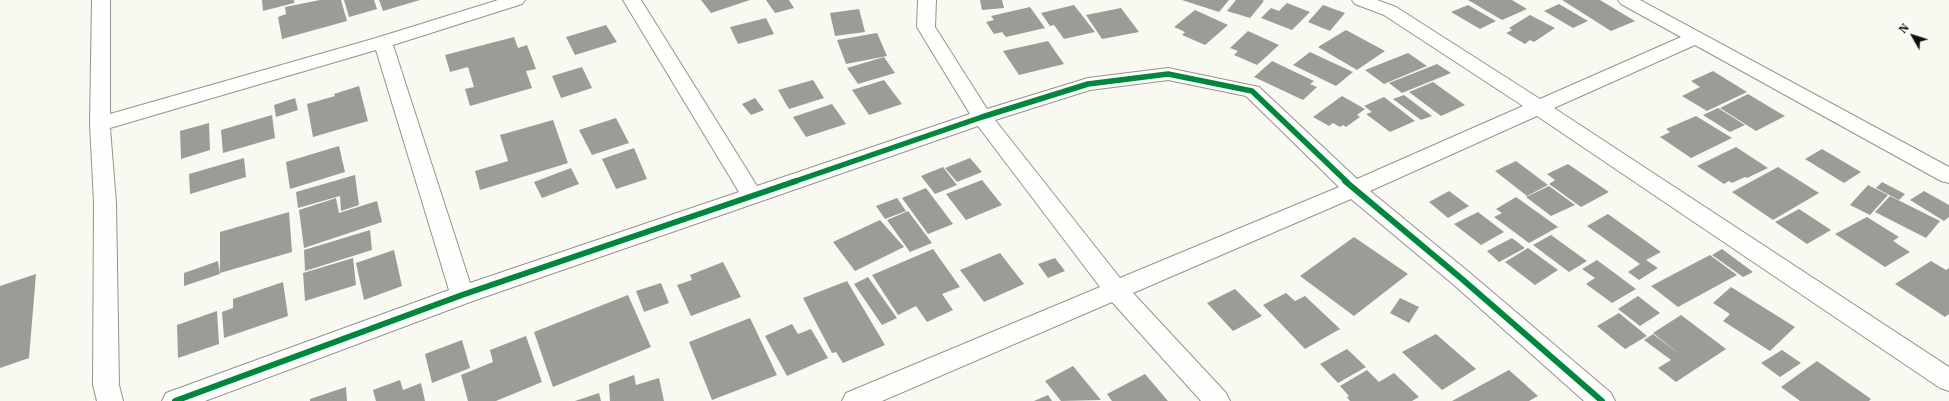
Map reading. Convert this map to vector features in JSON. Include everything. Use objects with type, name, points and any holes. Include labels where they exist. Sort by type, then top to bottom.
[{"type":"street","points":[[101,0],[100,124],[105,203],[106,385],[110,401]]},
{"type":"street","points":[[100,124],[383,42],[516,0]]},
{"type":"street","points":[[632,0],[752,196]]},
{"type":"street","points":[[927,0],[926,27],[982,117],[1117,291],[1217,401]]},
{"type":"street","points":[[1361,0],[1390,11],[1540,108],[1949,380]]},
{"type":"street","points":[[1627,0],[1949,176]]},
{"type":"street","points":[[855,401],[1117,291],[1354,189],[1540,108],[1697,37]]},
{"type":"street","points":[[383,42],[462,295]]},
{"type":"street","points":[[175,401],[462,295],[982,117],[1088,84],[1168,74],[1252,91],[1354,189],[1462,279],[1602,401]]},
{"type":"building","points":[[262,0],[294,0],[294,3],[263,11]]},
{"type":"building","points":[[320,0],[341,0],[347,21],[282,39],[278,17],[286,14],[285,7]]},
{"type":"building","points":[[344,0],[374,0],[377,9],[349,17]]},
{"type":"building","points":[[379,0],[420,0],[383,11]]},
{"type":"building","points":[[701,0],[750,0],[711,13]]},
{"type":"building","points":[[766,0],[789,0],[794,8],[775,13]]},
{"type":"building","points":[[980,0],[1002,0],[1004,8],[982,10]]},
{"type":"building","points":[[1182,0],[1229,0],[1219,12]]},
{"type":"building","points":[[1236,0],[1264,1],[1250,18],[1227,11]]},
{"type":"building","points":[[1468,0],[1512,0],[1527,9],[1502,20]]},
{"type":"building","points":[[1562,0],[1600,0],[1635,21],[1611,31]]},
{"type":"building","points":[[1287,3],[1310,12],[1292,30],[1261,18],[1271,8],[1279,11]]},
{"type":"building","points":[[1559,4],[1588,21],[1573,28],[1544,11]]},
{"type":"building","points":[[1074,5],[1095,32],[1064,39],[1054,25],[1050,26],[1041,13]]},
{"type":"building","points":[[1323,5],[1345,13],[1330,31],[1308,22]]},
{"type":"building","points":[[1468,5],[1496,21],[1480,29],[1451,12]]},
{"type":"building","points":[[1030,7],[1045,28],[1006,37],[1002,32],[994,34],[986,22],[994,20],[991,16]]},
{"type":"building","points":[[1121,8],[1139,32],[1102,39],[1086,15]]},
{"type":"building","points":[[859,9],[865,32],[835,36],[830,13]]},
{"type":"building","points":[[1195,10],[1228,25],[1205,45],[1182,35],[1185,32],[1174,27]]},
{"type":"building","points":[[1530,15],[1555,28],[1534,42],[1530,40],[1525,44],[1506,33],[1512,30],[1509,28]]},
{"type":"building","points":[[766,18],[774,34],[738,44],[730,27]]},
{"type":"building","points":[[606,25],[617,42],[575,55],[566,37]]},
{"type":"building","points":[[1346,30],[1385,51],[1357,70],[1318,47]]},
{"type":"building","points":[[1248,31],[1279,45],[1257,65],[1234,55],[1238,51],[1230,48]]},
{"type":"building","points":[[877,33],[887,56],[846,64],[837,40]]},
{"type":"building","points":[[514,37],[518,48],[527,45],[536,69],[526,71],[532,88],[470,106],[465,89],[474,87],[468,67],[450,72],[445,55]]},
{"type":"building","points":[[1048,41],[1064,64],[1019,75],[1003,51]]},
{"type":"building","points":[[1310,52],[1353,72],[1336,86],[1293,65]]},
{"type":"building","points":[[1408,53],[1427,66],[1384,84],[1365,70]]},
{"type":"building","points":[[884,57],[895,73],[858,84],[847,68]]},
{"type":"building","points":[[1272,61],[1314,81],[1310,84],[1317,87],[1303,100],[1254,77]]},
{"type":"building","points":[[1437,64],[1451,73],[1402,93],[1389,83]]},
{"type":"building","points":[[582,67],[592,88],[561,98],[552,76]]},
{"type":"building","points":[[1713,71],[1747,92],[1707,111],[1682,96],[1700,87],[1691,81]]},
{"type":"building","points":[[813,80],[824,98],[789,109],[778,90]]},
{"type":"building","points":[[884,80],[902,104],[869,115],[852,90]]},
{"type":"building","points":[[1433,82],[1465,105],[1441,116],[1409,92]]},
{"type":"building","points":[[359,86],[368,121],[313,137],[307,104],[335,96],[334,94]]},
{"type":"building","points":[[1748,94],[1785,116],[1756,131],[1720,108]]},
{"type":"building","points":[[1404,95],[1432,116],[1421,120],[1393,99]]},
{"type":"building","points":[[1342,96],[1365,109],[1357,115],[1360,117],[1346,127],[1343,125],[1340,127],[1333,123],[1329,126],[1313,117]]},
{"type":"building","points":[[1384,97],[1415,121],[1390,132],[1366,114],[1372,112],[1364,106]]},
{"type":"building","points":[[295,98],[298,110],[276,117],[274,105]]},
{"type":"building","points":[[755,98],[764,110],[751,115],[742,104]]},
{"type":"building","points":[[832,104],[846,124],[806,137],[793,117]]},
{"type":"building","points":[[1718,108],[1745,125],[1730,132],[1703,115]]},
{"type":"building","points":[[272,115],[275,138],[223,153],[221,130]]},
{"type":"building","points":[[1696,116],[1732,138],[1691,158],[1660,137],[1670,132],[1666,129]]},
{"type":"building","points":[[616,118],[629,143],[592,155],[579,130]]},
{"type":"building","points":[[553,120],[568,163],[480,190],[475,171],[508,161],[500,135]]},
{"type":"building","points":[[209,123],[210,150],[181,159],[180,131]]},
{"type":"building","points":[[339,146],[345,172],[290,189],[286,162]]},
{"type":"building","points":[[1736,147],[1768,168],[1747,178],[1745,177],[1732,183],[1729,181],[1724,184],[1697,166]]},
{"type":"building","points":[[634,148],[647,179],[616,189],[602,159]]},
{"type":"building","points":[[1822,149],[1861,172],[1844,183],[1805,159]]},
{"type":"building","points":[[244,158],[246,177],[190,194],[189,174]]},
{"type":"building","points":[[970,158],[982,172],[957,182],[945,168]]},
{"type":"building","points":[[1516,161],[1548,185],[1527,196],[1495,171]]},
{"type":"building","points":[[1568,164],[1609,192],[1581,207],[1549,184],[1555,180],[1547,174]]},
{"type":"building","points":[[943,167],[957,185],[935,194],[921,176]]},
{"type":"building","points":[[1778,167],[1819,193],[1773,220],[1732,192]]},
{"type":"building","points":[[571,168],[579,184],[542,198],[534,182]]},
{"type":"building","points":[[355,175],[359,205],[341,211],[340,196],[298,208],[296,192]]},
{"type":"building","points":[[982,180],[1002,205],[966,220],[946,194]]},
{"type":"building","points":[[1882,182],[1905,194],[1899,200],[1876,188]]},
{"type":"building","points":[[1868,185],[1888,195],[1870,215],[1850,205]]},
{"type":"building","points":[[1549,186],[1575,205],[1551,216],[1526,197]]},
{"type":"building","points":[[926,188],[953,224],[928,234],[902,198]]},
{"type":"building","points":[[1449,191],[1469,206],[1448,218],[1429,202]]},
{"type":"building","points":[[1924,191],[1949,205],[1949,217],[1944,221],[1910,200]]},
{"type":"building","points":[[1890,196],[1940,221],[1926,238],[1875,212]]},
{"type":"building","points":[[1516,197],[1558,227],[1529,243],[1494,217],[1502,213],[1496,209]]},
{"type":"building","points":[[336,198],[339,213],[377,201],[382,222],[304,248],[299,210]]},
{"type":"building","points":[[897,198],[906,211],[885,219],[876,206]]},
{"type":"building","points":[[1799,209],[1831,230],[1807,244],[1775,222]]},
{"type":"building","points":[[908,211],[932,243],[910,252],[887,220]]},
{"type":"building","points":[[289,212],[292,252],[220,273],[220,232]]},
{"type":"building","points":[[1478,212],[1504,232],[1481,245],[1454,224]]},
{"type":"building","points":[[1608,214],[1661,252],[1646,260],[1658,268],[1639,280],[1628,272],[1640,264],[1587,226]]},
{"type":"building","points":[[1867,217],[1899,237],[1893,241],[1910,252],[1885,267],[1835,234]]},
{"type":"building","points":[[880,220],[904,247],[855,271],[833,242]]},
{"type":"building","points":[[370,230],[372,250],[305,271],[304,250]]},
{"type":"building","points":[[1551,235],[1587,261],[1569,272],[1533,245]]},
{"type":"building","points":[[1354,237],[1408,274],[1354,316],[1300,276]]},
{"type":"building","points":[[1512,238],[1525,248],[1499,262],[1487,251]]},
{"type":"building","points":[[1528,248],[1558,270],[1535,285],[1505,262]]},
{"type":"building","points":[[933,249],[960,287],[942,294],[953,310],[927,322],[916,306],[898,315],[872,275]]},
{"type":"building","points":[[1722,249],[1753,272],[1743,277],[1712,255]]},
{"type":"building","points":[[394,250],[402,286],[364,300],[356,263]]},
{"type":"building","points":[[1000,253],[1024,284],[984,302],[960,270]]},
{"type":"building","points":[[1710,255],[1737,275],[1678,307],[1651,286]]},
{"type":"building","points":[[353,258],[356,285],[305,301],[303,273]]},
{"type":"building","points":[[1055,258],[1065,271],[1048,278],[1038,264]]},
{"type":"building","points":[[1597,260],[1636,289],[1612,303],[1586,284],[1595,278],[1582,269]]},
{"type":"building","points":[[218,261],[220,274],[184,286],[184,273]]},
{"type":"building","points":[[1931,261],[1946,270],[1949,268],[1949,314],[1945,317],[1895,284]]},
{"type":"building","points":[[723,262],[741,297],[691,316],[677,285],[692,280],[690,275]]},
{"type":"building","points":[[36,274],[29,358],[0,368],[0,286]]},
{"type":"building","points":[[868,277],[897,318],[882,325],[854,284]]},
{"type":"building","points":[[847,281],[885,345],[843,363],[836,352],[832,353],[803,298]]},
{"type":"building","points":[[283,282],[288,316],[224,338],[222,312],[233,308],[233,299]]},
{"type":"building","points":[[661,283],[669,303],[644,312],[636,291]]},
{"type":"building","points":[[1731,287],[1795,327],[1770,351],[1723,321],[1730,314],[1713,303]]},
{"type":"building","points":[[1235,289],[1262,316],[1233,331],[1207,303]]},
{"type":"building","points":[[1286,293],[1295,301],[1305,296],[1340,329],[1305,349],[1263,305]]},
{"type":"building","points":[[628,295],[651,347],[553,387],[534,332]]},
{"type":"building","points":[[1638,296],[1660,313],[1640,326],[1618,309]]},
{"type":"building","points":[[1400,298],[1419,307],[1409,323],[1390,313]]},
{"type":"building","points":[[217,311],[219,344],[178,358],[177,325]]},
{"type":"building","points":[[1619,313],[1647,336],[1625,349],[1597,326]]},
{"type":"building","points":[[1681,315],[1726,349],[1676,382],[1658,368],[1671,360],[1644,340],[1653,334],[1682,356],[1653,333]]},
{"type":"building","points":[[750,318],[777,375],[712,400],[689,342]]},
{"type":"building","points":[[792,324],[798,334],[811,329],[828,358],[787,376],[765,336]]},
{"type":"building","points":[[1436,334],[1476,369],[1442,390],[1402,352]]},
{"type":"building","points":[[526,336],[542,382],[496,401],[468,401],[461,375],[493,362],[490,350]]},
{"type":"building","points":[[462,340],[470,368],[432,383],[425,354]]},
{"type":"building","points":[[1347,349],[1366,367],[1338,383],[1320,364]]},
{"type":"building","points":[[1782,350],[1801,363],[1780,377],[1761,363]]},
{"type":"building","points":[[1817,361],[1871,399],[1869,401],[1800,401],[1781,387]]},
{"type":"building","points":[[1073,366],[1101,400],[1061,401],[1045,381]]},
{"type":"building","points":[[1367,370],[1379,382],[1394,373],[1419,397],[1412,401],[1350,401],[1347,397],[1349,396],[1340,386]]},
{"type":"building","points":[[1509,370],[1538,396],[1529,401],[1452,401]]},
{"type":"building","points":[[1145,374],[1168,401],[1112,401],[1107,394]]},
{"type":"building","points":[[634,375],[636,385],[659,378],[664,401],[610,401],[609,384]]},
{"type":"building","points":[[400,380],[403,390],[421,383],[425,401],[376,401],[373,390]]},
{"type":"building","points":[[346,387],[347,401],[310,401],[310,399]]},
{"type":"building","points":[[599,393],[601,401],[575,401]]},
{"type":"building","points":[[1048,395],[1052,401],[1034,401]]},
{"type":"cycle path","points":[[175,401],[462,295],[982,117],[1088,84],[1168,74],[1252,91],[1354,189],[1462,279],[1602,401]]}]
